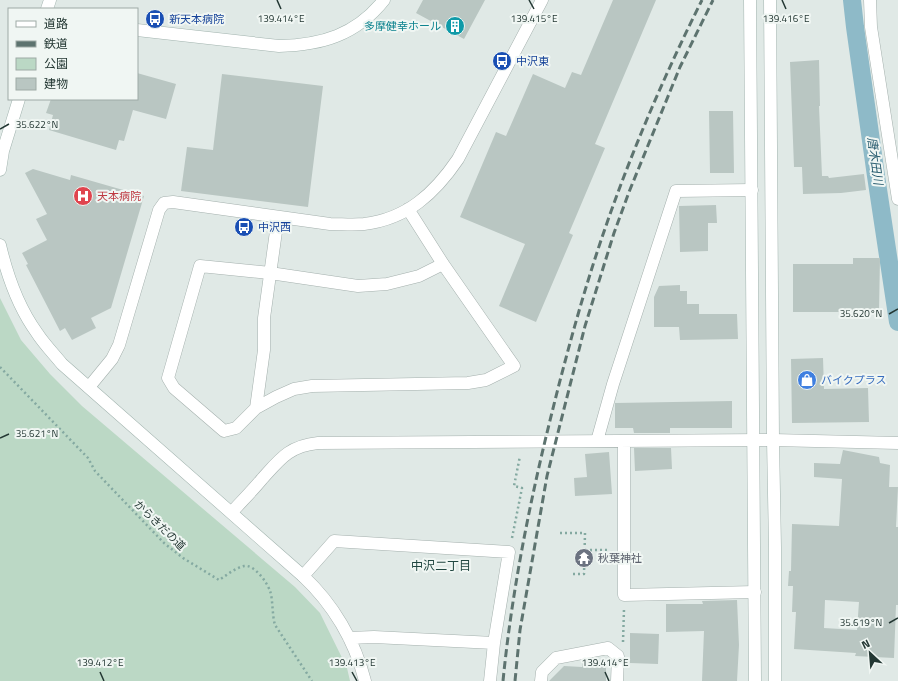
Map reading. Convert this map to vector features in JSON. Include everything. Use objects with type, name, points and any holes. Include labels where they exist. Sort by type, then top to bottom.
[{"type":"street","points":[[138,30],[279,46],[302,46],[337,36],[350,30],[367,17],[384,0]]},
{"type":"street","points":[[89,387],[112,359],[119,346],[159,210],[164,203],[173,202],[330,224],[358,224],[387,219],[408,209],[432,192],[446,177],[458,159],[542,0]]},
{"type":"street","points":[[750,0],[755,681]]},
{"type":"street","points":[[770,0],[775,681]]},
{"type":"street","points":[[870,0],[871,27],[898,199]]},
{"type":"street","points":[[0,170],[3,151],[19,100]]},
{"type":"street","points":[[597,441],[613,384],[676,191],[752,190]]},
{"type":"street","points":[[408,209],[443,264],[514,366],[486,380],[468,383],[312,386],[294,389],[256,408],[236,428],[224,430],[174,388],[168,378],[200,266],[270,273],[358,286],[387,284],[419,276],[443,264]]},
{"type":"street","points":[[256,408],[264,350],[264,318],[278,217]]},
{"type":"street","points":[[0,245],[10,280],[20,305],[36,332],[62,364],[232,512],[312,584],[329,605],[343,626],[361,666],[365,681]]},
{"type":"street","points":[[232,512],[278,460],[304,444],[753,440],[898,443]]},
{"type":"street","points":[[624,442],[624,595],[755,592]]},
{"type":"street","points":[[303,576],[334,541],[509,552],[494,644],[490,681]]},
{"type":"street","points":[[349,638],[374,637],[494,644]]},
{"type":"street","points":[[541,681],[542,672],[556,658],[608,648],[618,656],[617,681]]},
{"type":"path","name":"からきだの道","points":[[0,367],[88,458],[94,471],[164,543],[182,558],[219,580],[245,566],[256,570],[270,591],[272,615],[275,625],[312,681]]},
{"type":"path","points":[[509,552],[522,488],[514,486],[523,442]]},
{"type":"path","points":[[560,533],[585,533],[584,574],[570,574]]},
{"type":"path","points":[[585,550],[624,549]]},
{"type":"path","points":[[618,656],[623,640],[624,595]]},
{"type":"green space","points":[[0,298],[21,340],[50,374],[82,406],[295,587],[320,613],[347,668],[350,681],[0,681]]},
{"type":"building","name":"多摩健幸ホール","points":[[423,0],[485,0],[464,39],[416,13]]},
{"type":"building","points":[[613,0],[656,0],[595,144],[605,148],[569,233],[573,235],[536,322],[499,306],[525,244],[460,217],[496,132],[506,136],[533,74],[565,88],[572,72],[581,75]]},
{"type":"building","points":[[819,60],[822,176],[828,176],[829,178],[864,174],[866,190],[841,193],[803,194],[802,167],[794,167],[790,62]]},
{"type":"building","points":[[138,73],[176,84],[166,119],[133,110],[124,141],[119,140],[116,150],[49,130],[53,115],[46,113],[51,100],[138,100]]},
{"type":"building","points":[[222,74],[323,86],[308,207],[181,191],[187,147],[213,150]]},
{"type":"building","points":[[709,111],[733,111],[734,173],[710,173]]},
{"type":"building","points":[[33,169],[70,180],[71,175],[144,196],[111,308],[91,318],[96,328],[72,340],[65,328],[60,331],[26,265],[28,264],[22,253],[47,240],[36,219],[47,214],[25,173]]},
{"type":"building","points":[[716,205],[717,223],[708,223],[708,251],[680,252],[679,206]]},
{"type":"building","points":[[853,258],[880,258],[879,312],[793,312],[793,264],[853,264]]},
{"type":"building","points":[[680,285],[680,291],[687,291],[687,304],[699,304],[699,314],[737,314],[738,339],[680,340],[679,327],[654,327],[654,297],[659,286]]},
{"type":"building","points":[[823,358],[824,389],[868,388],[869,422],[792,423],[791,359]]},
{"type":"building","points":[[732,401],[732,428],[670,428],[670,433],[634,433],[633,428],[615,428],[615,403]]},
{"type":"building","points":[[634,448],[671,448],[672,469],[635,471]]},
{"type":"building","points":[[843,450],[879,457],[880,463],[890,465],[889,487],[898,487],[896,527],[898,527],[898,605],[896,605],[894,658],[855,656],[856,653],[794,649],[796,612],[792,612],[793,586],[788,586],[789,571],[791,571],[792,524],[839,526],[842,479],[814,477],[814,463],[840,464]],"holes":[[[825,600],[859,602],[857,630],[824,628]]]},
{"type":"building","points":[[609,452],[612,494],[575,496],[574,478],[587,477],[585,454]]},
{"type":"building","points":[[737,600],[739,645],[737,681],[702,681],[704,631],[666,632],[666,604],[703,604],[702,601]]},
{"type":"building","points":[[630,633],[659,634],[658,664],[630,663]]},
{"type":"building","points":[[582,661],[606,662],[606,681],[549,681],[564,666],[582,667]]},
{"type":"waterway","name":"唐木田川","points":[[852,0],[898,322]]},
{"type":"railway","points":[[503,681],[515,591],[532,501],[545,441],[579,311],[603,234],[628,165],[656,98],[702,0]]},
{"type":"railway","points":[[515,681],[520,630],[547,476],[585,326],[614,233],[629,192],[680,67],[713,0]]},
{"type":"place","name":"新天本病院","points":[[155,19]]},
{"type":"place","name":"多摩健幸ホール","points":[[455,26]]},
{"type":"place","name":"中沢東","points":[[502,61]]},
{"type":"place","name":"天本病院","points":[[83,196]]},
{"type":"place","name":"中沢西","points":[[244,227]]},
{"type":"place","name":"バイクプラス","points":[[807,380]]},
{"type":"place","name":"秋葉神社","points":[[584,558]]},
{"type":"district","name":"中沢二丁目","points":[[441,566]]}]
